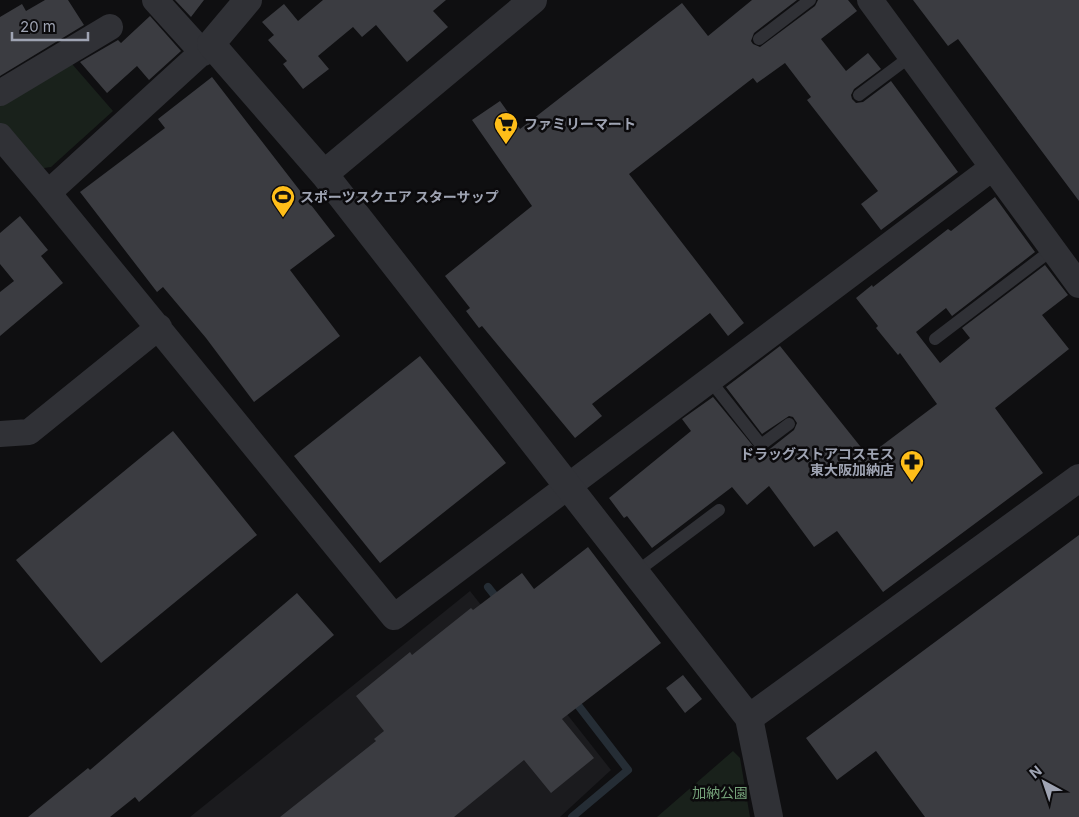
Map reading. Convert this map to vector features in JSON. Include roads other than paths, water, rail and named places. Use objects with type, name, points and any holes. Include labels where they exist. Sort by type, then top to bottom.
[{"type":"street","points":[[155,0],[207,49],[324,174],[749,718],[769,817]]},
{"type":"street","points":[[48,194],[207,49],[248,0]]},
{"type":"street","points":[[324,174],[533,0]]},
{"type":"street","points":[[870,0],[1079,285]]},
{"type":"street","points":[[0,93],[110,27]]},
{"type":"street","points":[[0,136],[159,327],[394,617],[992,168]]},
{"type":"street","points":[[0,434],[29,432],[159,327]]},
{"type":"street","points":[[749,718],[1079,478]]},
{"type":"lane","points":[[759,39],[810,0]]},
{"type":"lane","points":[[858,95],[911,56]]},
{"type":"lane","points":[[935,339],[1053,249]]},
{"type":"lane","points":[[709,379],[761,445],[789,424]]},
{"type":"lane","points":[[635,573],[719,510]]},
{"type":"waterway","points":[[488,587],[499,601]]},
{"type":"waterway","points":[[572,817],[628,770],[574,700]]},
{"type":"place","name":"ファミリーマート","points":[[506,145]]},
{"type":"place","name":"スポーツスクエア スターサップ","points":[[283,218]]},
{"type":"place","name":"ドラッグストアコスモス 東大阪加納店","points":[[912,483]]},
{"type":"park label","name":"加納公園","points":[[720,793]]}]
